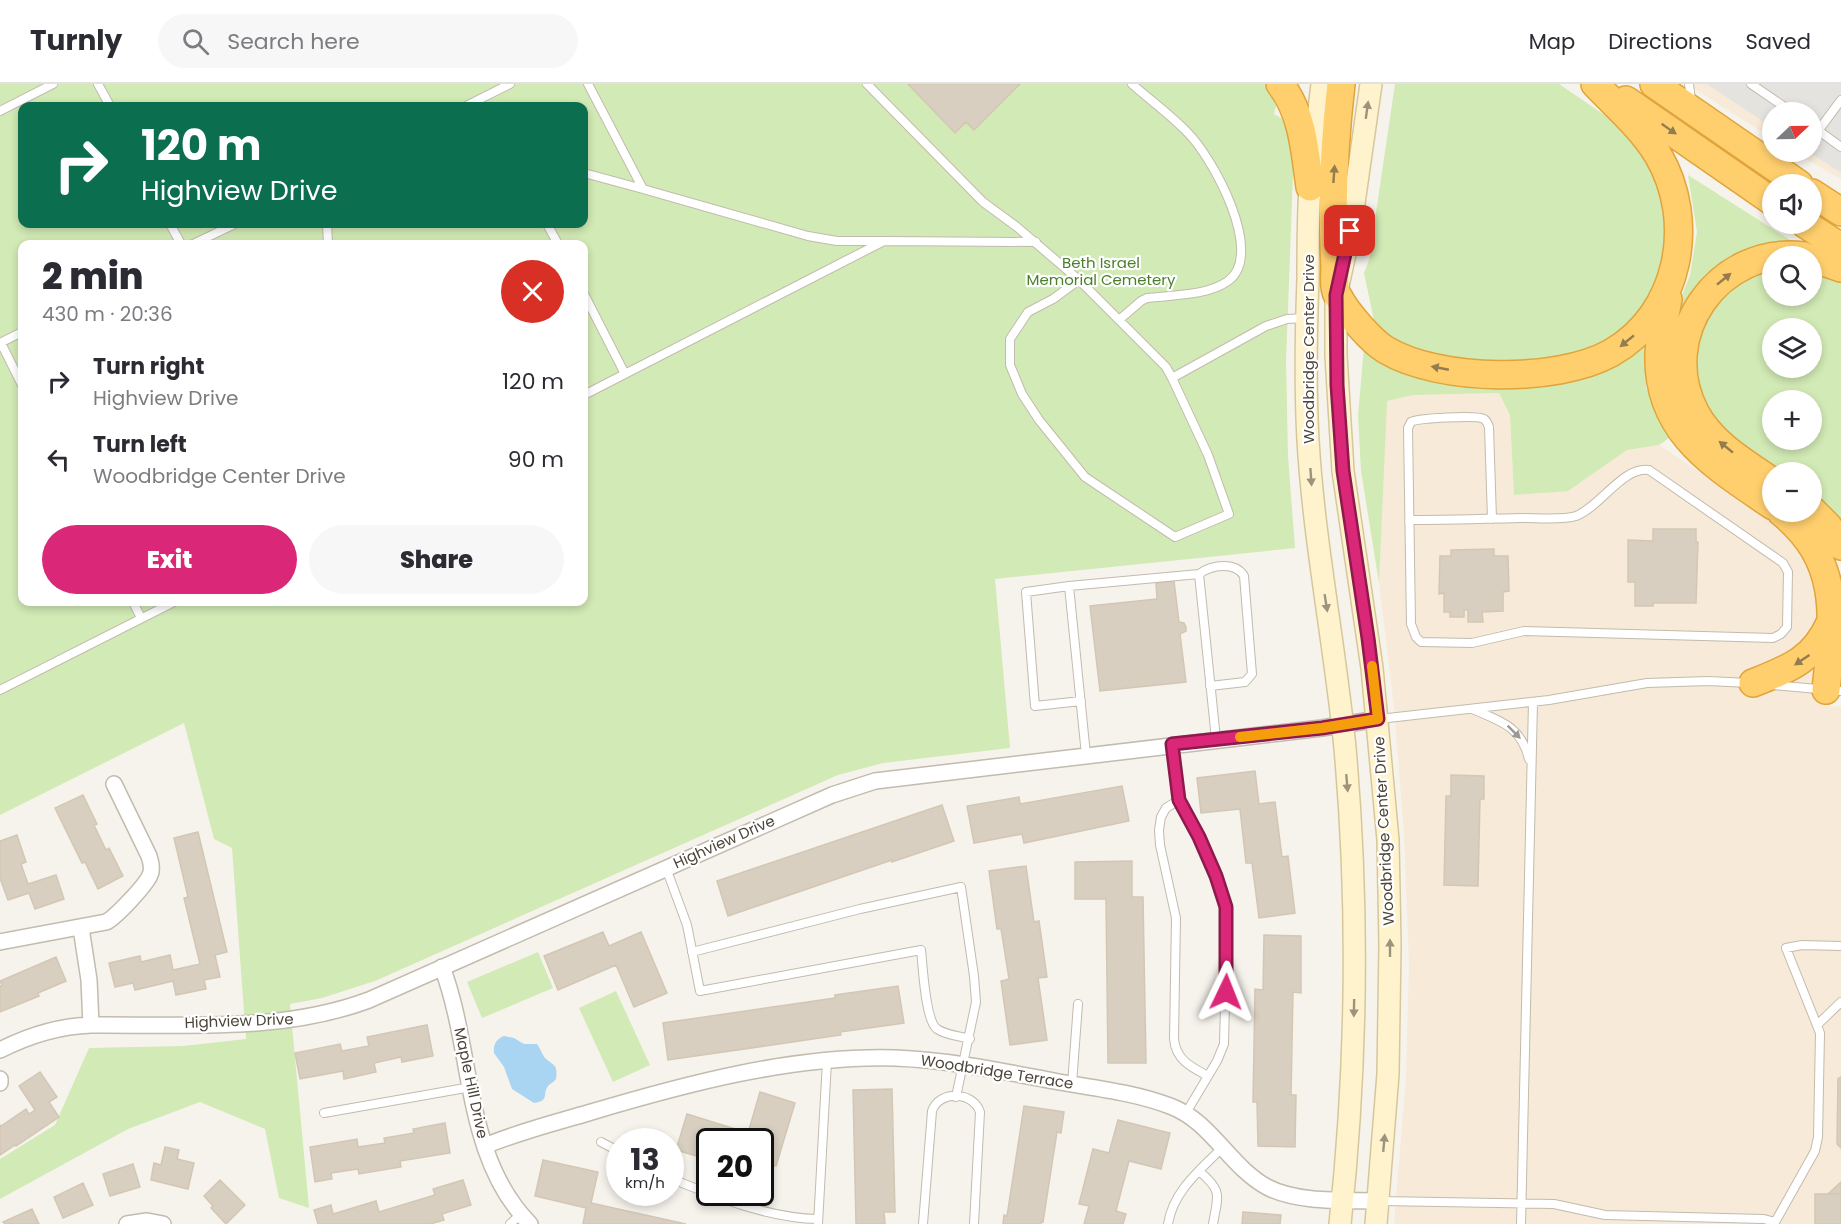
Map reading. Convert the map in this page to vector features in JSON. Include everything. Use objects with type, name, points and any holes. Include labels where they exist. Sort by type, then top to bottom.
[{"type":"highway","points":[[1280,84],[1299,120],[1310,187]]},
{"type":"highway","points":[[1341,84],[1332,227],[1322,295],[1393,354],[1414,363],[1463,372],[1538,373],[1578,367],[1622,346],[1639,331],[1654,313],[1672,277]]},
{"type":"highway","points":[[1594,84],[1653,146],[1671,182],[1677,204],[1680,228],[1678,254],[1660,340],[1659,360],[1664,393],[1672,415],[1685,436],[1701,454],[1762,498]]},
{"type":"highway","points":[[1603,84],[1762,194]]},
{"type":"highway","points":[[1654,84],[1785,174]]},
{"type":"highway","points":[[1822,200],[1841,212]]},
{"type":"highway","points":[[1821,234],[1841,247]]},
{"type":"highway","points":[[1762,259],[1743,266],[1713,288],[1698,308],[1684,348],[1689,398],[1701,421],[1721,445],[1762,474]]},
{"type":"highway","points":[[1822,261],[1841,268]]},
{"type":"highway","points":[[1822,520],[1841,546]]},
{"type":"highway","points":[[1796,522],[1813,538],[1827,562],[1834,587],[1833,691]]},
{"type":"highway","points":[[1753,683],[1808,657],[1821,641],[1833,616]]},
{"type":"street","name":"Woodbridge Center Drive","points":[[1322,84],[1310,187],[1322,295],[1337,385],[1342,462],[1378,719],[1388,840],[1390,945],[1388,1074],[1376,1224]]},
{"type":"street","name":"Woodbridge Center Drive","points":[[1340,1224],[1352,1069],[1354,978],[1352,861],[1342,725],[1312,489],[1308,427],[1307,318],[1322,295],[1350,231],[1371,84]]},
{"type":"street","name":"Highview Drive","points":[[0,1050],[45,1032],[91,1024],[241,1024],[297,1020],[357,1005],[832,795],[885,779],[1378,719]]},
{"type":"street","points":[[0,942],[81,928],[111,920],[151,874],[149,856],[114,784]]},
{"type":"street","points":[[81,928],[89,980],[91,1024]]},
{"type":"street","name":"Maple Hill Drive","points":[[442,968],[455,1007],[485,1146],[520,1221]]},
{"type":"street","name":"Woodbridge Terrace","points":[[485,1146],[616,1105],[690,1085],[752,1072],[827,1061],[894,1058],[963,1064],[1146,1098],[1186,1113],[1200,1123],[1253,1176],[1274,1190],[1299,1197],[1379,1201]]},
{"type":"street","points":[[127,1224],[147,1221],[163,1224]]},
{"type":"lane","points":[[0,111],[53,84]]},
{"type":"lane","points":[[98,84],[108,102]]},
{"type":"lane","points":[[474,102],[510,84]]},
{"type":"lane","points":[[588,84],[643,189]]},
{"type":"lane","points":[[867,84],[983,202],[1079,280],[1162,362],[1172,378],[1208,455],[1229,514],[1175,537],[1085,477],[1039,420],[1022,394],[1011,365],[1010,339],[1028,312],[1053,299],[1079,280]]},
{"type":"lane","points":[[1119,320],[1147,298],[1218,287],[1234,276],[1241,260],[1240,240],[1233,213],[1223,186],[1206,155],[1188,133],[1132,84]]},
{"type":"lane","points":[[1689,84],[1692,110]]},
{"type":"lane","points":[[1751,84],[1777,102]]},
{"type":"lane","points":[[1822,121],[1841,100]]},
{"type":"lane","points":[[1822,134],[1841,147]]},
{"type":"lane","points":[[588,174],[808,236],[837,241],[1036,243]]},
{"type":"lane","points":[[201,240],[227,228]]},
{"type":"lane","points":[[588,393],[884,241]]},
{"type":"lane","points":[[588,302],[625,374]]},
{"type":"lane","points":[[1172,378],[1266,326],[1287,319],[1307,318]]},
{"type":"lane","points":[[18,334],[0,343],[18,377]]},
{"type":"lane","points":[[1409,520],[1492,519],[1575,516],[1587,510],[1629,475],[1640,470],[1653,472],[1783,563],[1788,576],[1787,627],[1773,638],[1524,631],[1472,643],[1421,642],[1416,638],[1411,624],[1409,520],[1408,426],[1415,419],[1481,418],[1488,425],[1492,519]]},
{"type":"lane","points":[[1081,701],[1035,706],[1026,592],[1199,574],[1206,569],[1231,566],[1239,569],[1244,576],[1252,674],[1245,682],[1210,686]]},
{"type":"lane","points":[[1199,574],[1216,740]]},
{"type":"lane","points":[[1069,586],[1086,755]]},
{"type":"lane","points":[[135,606],[141,618]]},
{"type":"lane","points":[[0,690],[166,606]]},
{"type":"lane","points":[[1378,719],[1533,702],[1647,683],[1698,681],[1753,683],[1833,691]]},
{"type":"lane","points":[[1521,1224],[1533,702]]},
{"type":"lane","points":[[1470,708],[1503,722],[1519,735],[1527,750],[1532,777]]},
{"type":"lane","points":[[1172,744],[1179,800],[1216,876],[1226,907],[1227,924],[1224,1044],[1217,1061],[1186,1113]]},
{"type":"lane","points":[[1179,800],[1166,808],[1161,817],[1159,830],[1160,846],[1177,926],[1174,1044],[1181,1059],[1208,1076]]},
{"type":"lane","points":[[666,868],[684,916],[700,991],[921,950],[929,1013],[933,1024],[944,1032],[970,1039]]},
{"type":"lane","points":[[692,952],[860,909],[961,887],[976,993],[970,1039],[956,1097]]},
{"type":"lane","points":[[1379,1201],[1554,1204],[1605,1215],[1764,1219],[1774,1223],[1815,1151],[1818,1141],[1820,1038],[1786,948],[1802,945],[1841,946]]},
{"type":"lane","points":[[1816,1025],[1841,1002]]},
{"type":"lane","points":[[1072,1084],[1078,1004]]},
{"type":"lane","points":[[684,1183],[754,1207],[818,1221],[827,1061]]},
{"type":"lane","points":[[324,1113],[471,1087]]},
{"type":"lane","points":[[923,1224],[932,1111],[935,1104],[946,1096],[971,1100],[980,1112],[974,1224]]},
{"type":"lane","points":[[601,1142],[606,1145]]},
{"type":"lane","points":[[1168,1224],[1176,1200],[1199,1171],[1223,1147]]},
{"type":"lane","points":[[1199,1171],[1216,1188],[1217,1200],[1213,1224]]},
{"type":"shaded area","points":[[1687,84],[1841,84],[1841,179],[1811,162],[1822,162],[1822,102],[1762,102],[1762,132]]},
{"type":"shaded area","points":[[1707,84],[1841,84],[1841,173],[1822,161],[1822,102],[1762,102],[1762,121]]},
{"type":"shaded area","points":[[1499,393],[1510,415],[1514,494],[1568,491],[1627,450],[1659,445],[1762,514],[1762,522],[1774,522],[1803,541],[1820,576],[1823,705],[1841,707],[1841,1224],[1394,1224],[1406,1076],[1409,964],[1404,834],[1394,707],[1379,583],[1386,401],[1413,395]]},
{"type":"green space","name":"Beth Israel Memorial Cemetery","points":[[0,84],[1264,84],[1278,96],[1274,114],[1288,122],[1294,149],[1286,361],[1288,456],[1295,548],[995,579],[1010,748],[883,763],[838,775],[375,981],[322,998],[290,1004],[309,1208],[279,1198],[265,1129],[200,1102],[128,1129],[0,1199],[0,1159],[55,1125],[89,1048],[183,1046],[246,1039],[232,848],[214,839],[184,723],[0,815]]},
{"type":"green space","points":[[1395,84],[1559,84],[1637,137],[1663,178],[1673,232],[1662,286],[1631,330],[1574,361],[1517,367],[1429,359],[1376,330],[1364,273],[1369,260]]},
{"type":"green space","points":[[1688,175],[1762,222],[1762,234],[1781,234],[1800,246],[1776,242],[1762,246],[1762,248],[1710,272],[1682,324],[1671,324],[1690,275],[1697,232]]},
{"type":"green space","points":[[1762,272],[1762,306],[1822,306],[1822,272],[1841,277],[1841,523],[1822,507],[1822,462],[1763,462],[1714,426],[1693,365],[1698,334],[1709,312],[1737,278]]},
{"type":"green space","points":[[1645,341],[1646,388],[1675,434],[1659,445],[1627,450],[1568,491],[1514,495],[1510,415],[1499,393],[1413,395],[1387,401],[1379,583],[1361,471],[1358,416],[1364,347],[1521,386],[1605,372]]},
{"type":"green space","points":[[538,952],[553,988],[482,1018],[467,982]]},
{"type":"green space","points":[[616,991],[650,1065],[613,1082],[579,1008]]},
{"type":"water","points":[[504,1036],[514,1038],[524,1044],[537,1044],[545,1058],[555,1066],[556,1079],[546,1089],[542,1101],[534,1103],[512,1089],[504,1067],[494,1053],[496,1043]]},
{"type":"building","points":[[908,84],[1020,84],[974,130],[966,122],[955,133]]},
{"type":"building","points":[[1653,529],[1696,529],[1696,542],[1698,542],[1696,603],[1653,603],[1653,606],[1635,606],[1635,582],[1628,582],[1628,540],[1653,541]]},
{"type":"building","points":[[1494,549],[1494,556],[1508,556],[1509,591],[1503,592],[1503,611],[1482,612],[1483,622],[1468,622],[1468,610],[1464,610],[1464,617],[1450,617],[1450,612],[1444,612],[1444,593],[1439,594],[1440,556],[1451,556],[1451,550]]},
{"type":"building","points":[[1174,581],[1179,622],[1184,623],[1186,627],[1186,631],[1180,634],[1186,682],[1100,691],[1090,606],[1157,599],[1156,583]]},
{"type":"building","points":[[1255,771],[1259,804],[1275,802],[1282,857],[1288,856],[1295,913],[1259,918],[1252,863],[1246,863],[1240,809],[1201,813],[1197,778]]},
{"type":"building","points":[[1451,775],[1484,776],[1484,799],[1480,799],[1478,886],[1444,885],[1446,796],[1451,796]]},
{"type":"building","points":[[1122,786],[1129,821],[1024,843],[1022,834],[974,843],[967,806],[1019,797],[1020,804]]},
{"type":"building","points":[[83,795],[106,850],[109,848],[123,876],[98,889],[85,862],[82,863],[55,808]]},
{"type":"building","points":[[942,805],[954,841],[728,916],[717,881]]},
{"type":"building","points":[[198,832],[227,952],[215,955],[220,977],[204,980],[206,989],[176,995],[173,981],[135,990],[133,983],[115,987],[109,963],[140,956],[141,962],[170,955],[173,970],[200,964],[184,898],[188,897],[174,838]]},
{"type":"building","points":[[17,835],[26,862],[21,864],[28,884],[56,875],[64,899],[35,909],[29,893],[8,900],[0,878],[0,841]]},
{"type":"building","points":[[1132,861],[1132,897],[1143,897],[1146,1063],[1108,1063],[1106,899],[1075,899],[1075,862]]},
{"type":"building","points":[[1026,866],[1034,922],[1039,921],[1047,977],[1038,978],[1047,1040],[1010,1045],[1001,981],[1009,979],[1001,929],[997,929],[989,871]]},
{"type":"building","points":[[603,932],[609,946],[641,932],[667,993],[634,1007],[616,965],[558,990],[544,956]]},
{"type":"building","points":[[1264,935],[1301,936],[1301,993],[1293,992],[1291,1095],[1296,1095],[1295,1147],[1258,1146],[1257,1102],[1253,1102],[1255,989],[1263,990]]},
{"type":"building","points":[[56,957],[66,981],[38,993],[39,996],[0,1012],[0,986],[2,985],[0,981]]},
{"type":"building","points":[[898,986],[904,1023],[840,1032],[841,1035],[668,1060],[663,1023],[835,998],[835,995]]},
{"type":"building","points":[[427,1025],[433,1056],[402,1062],[401,1057],[374,1063],[376,1072],[344,1079],[343,1071],[300,1079],[295,1053],[340,1044],[342,1051],[369,1046],[367,1037]]},
{"type":"building","points":[[40,1072],[57,1097],[49,1102],[59,1117],[0,1155],[0,1125],[26,1109],[29,1114],[35,1110],[19,1086]]},
{"type":"building","points":[[1841,1077],[1841,1148],[1837,1144],[1838,1079]]},
{"type":"building","points":[[892,1089],[895,1212],[884,1212],[885,1224],[856,1224],[853,1090]]},
{"type":"building","points":[[760,1092],[795,1103],[776,1166],[774,1166],[774,1128],[749,1128]]},
{"type":"building","points":[[1024,1106],[1064,1112],[1061,1133],[1057,1132],[1043,1222],[1041,1221],[1041,1224],[1003,1224],[1004,1215],[1007,1216]]},
{"type":"building","points":[[687,1114],[732,1128],[696,1128],[696,1156],[684,1152],[683,1128]]},
{"type":"building","points":[[1118,1120],[1170,1133],[1161,1169],[1129,1161],[1116,1211],[1126,1214],[1123,1224],[1084,1224],[1089,1206],[1079,1204],[1093,1149],[1109,1153]]},
{"type":"building","points":[[445,1123],[450,1153],[400,1161],[401,1167],[359,1174],[358,1169],[331,1173],[332,1179],[315,1182],[310,1147],[357,1139],[358,1147],[385,1143],[384,1138],[414,1133],[413,1129]]},
{"type":"building","points":[[165,1147],[179,1150],[177,1159],[194,1163],[188,1189],[151,1180],[154,1163],[161,1165]]},
{"type":"building","points":[[543,1160],[598,1172],[591,1203],[686,1224],[583,1224],[586,1208],[535,1196]]},
{"type":"building","points":[[133,1164],[140,1187],[110,1196],[103,1174]]},
{"type":"building","points":[[220,1180],[245,1205],[226,1224],[211,1208],[213,1206],[204,1196]]},
{"type":"building","points":[[463,1180],[471,1205],[442,1214],[444,1220],[430,1224],[318,1224],[314,1210],[331,1205],[333,1214],[376,1201],[379,1212],[435,1195],[433,1189]]},
{"type":"building","points":[[1841,1182],[1841,1194],[1828,1194]]},
{"type":"building","points":[[83,1183],[93,1205],[63,1218],[54,1197]]},
{"type":"building","points":[[1815,1194],[1841,1194],[1841,1224],[1815,1224]]},
{"type":"building","points":[[32,1209],[39,1224],[5,1224],[3,1222]]},
{"type":"building","points":[[1243,1212],[1281,1215],[1280,1224],[1242,1224]]},
{"type":"slow traffic","points":[[1240,737],[1378,719],[1372,666]]},
{"type":"route","points":[[1226,992],[1226,907],[1216,876],[1199,837],[1179,800],[1172,744],[1322,728],[1378,719],[1343,471],[1337,385],[1336,295],[1350,231]]}]
